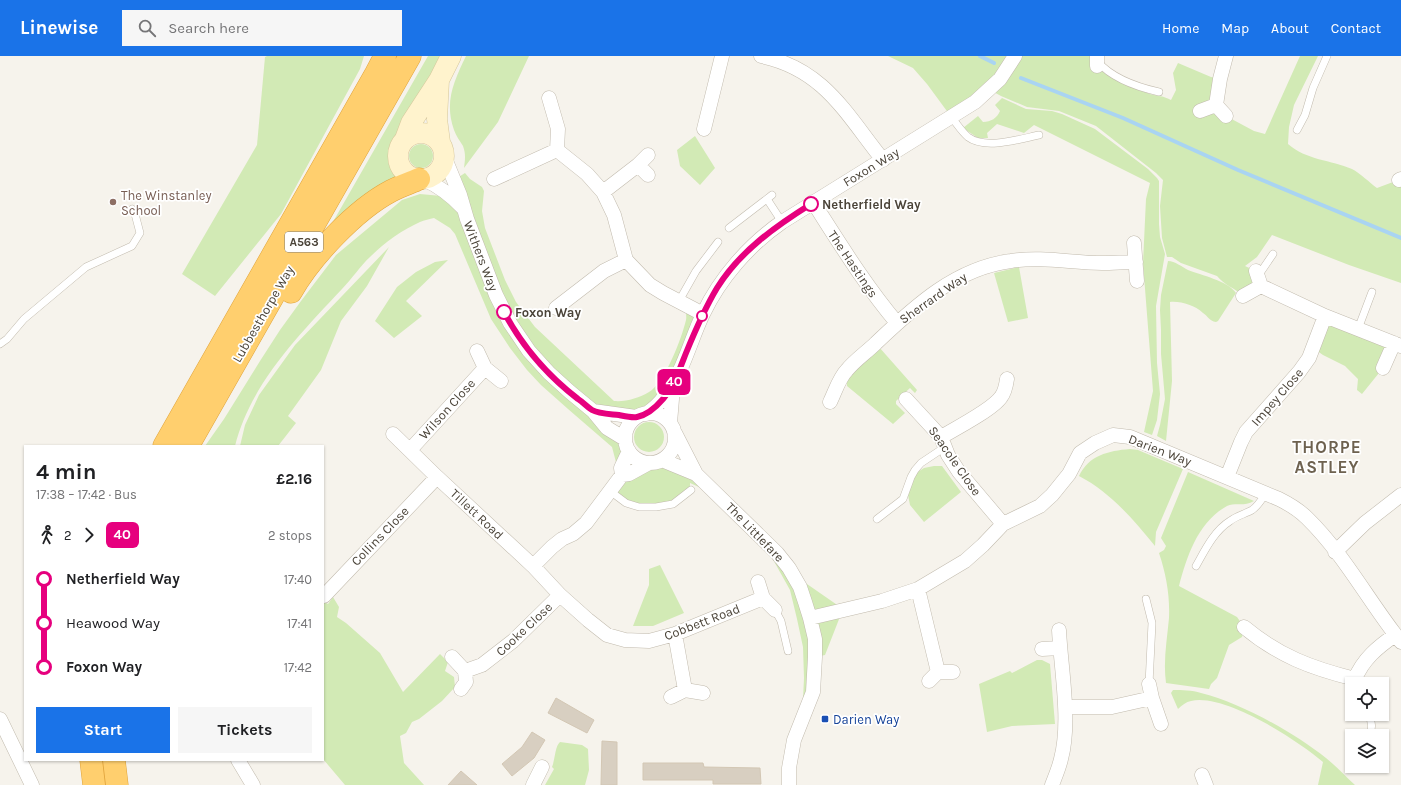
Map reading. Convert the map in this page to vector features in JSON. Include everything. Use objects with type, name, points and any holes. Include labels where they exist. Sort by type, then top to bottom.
[{"type":"highway","name":"Lubbesthorpe Way","points":[[189,445],[410,56]]},
{"type":"highway","name":"Lubbesthorpe Way","points":[[165,445],[381,62]]},
{"type":"highway","points":[[198,428],[278,313],[301,275],[322,251],[348,224],[380,198],[421,179]]},
{"type":"highway","points":[[91,761],[94,785]]},
{"type":"highway","points":[[114,761],[117,785]]},
{"type":"street","name":"Withers Way","points":[[405,139],[411,123],[451,56]]},
{"type":"street","points":[[704,129],[722,56]]},
{"type":"street","points":[[761,56],[782,62],[818,82],[843,107],[883,160]]},
{"type":"street","name":"Foxon Way","points":[[641,416],[664,398],[673,384],[703,314],[718,287],[730,271],[764,237],[782,222],[813,202],[952,118],[975,102],[997,82],[1015,56]]},
{"type":"street","points":[[1216,105],[1220,79],[1226,56]]},
{"type":"street","name":"Withers Way","points":[[438,80],[437,119],[442,149],[496,295],[510,323],[529,351],[549,373],[593,411],[607,428],[627,445]]},
{"type":"street","points":[[549,98],[558,129],[557,150]]},
{"type":"street","points":[[1200,111],[1216,105]]},
{"type":"street","points":[[1216,105],[1226,116]]},
{"type":"street","points":[[419,133],[434,137],[442,149],[443,163],[440,169],[435,174],[421,179],[408,174],[402,169],[398,156],[399,148],[405,139],[411,135],[419,133]]},
{"type":"street","points":[[494,179],[557,150]]},
{"type":"street","points":[[557,150],[588,174],[603,192],[614,215],[626,260],[650,285],[703,314]]},
{"type":"street","points":[[603,192],[643,160],[648,176]]},
{"type":"street","name":"Withers Way","points":[[421,179],[442,189],[463,208]]},
{"type":"street","name":"The Hastings","points":[[813,202],[858,273],[897,323]]},
{"type":"street","points":[[1134,243],[1137,281]]},
{"type":"street","name":"Sherrard Way","points":[[830,402],[846,370],[920,303],[949,283],[969,272],[991,264],[1011,260],[1037,259],[1102,263],[1136,262]]},
{"type":"street","points":[[556,308],[604,271],[626,260]]},
{"type":"street","points":[[1243,296],[1258,278],[1325,316],[1398,345],[1383,368]]},
{"type":"street","name":"Impey Close","points":[[1227,477],[1246,432],[1299,372],[1309,358],[1325,316]]},
{"type":"street","name":"Wilson Close","points":[[477,351],[485,368],[501,381]]},
{"type":"street","name":"Wilson Close","points":[[410,450],[485,368]]},
{"type":"street","points":[[943,442],[1001,398],[1005,389],[1006,379]]},
{"type":"street","name":"Foxon Way","points":[[672,428],[673,384]]},
{"type":"street","name":"Seacole Close","points":[[906,399],[943,442],[948,455],[959,472],[1003,524]]},
{"type":"street","points":[[593,411],[641,416],[659,415],[672,428],[675,438],[673,448],[670,453],[656,462],[629,474],[622,475]]},
{"type":"street","points":[[534,566],[552,547],[562,539],[573,534],[586,523],[622,475],[621,468],[627,445],[626,431],[630,423],[641,416]]},
{"type":"street","name":"The Littlefare","points":[[672,428],[696,474],[777,553],[789,568],[800,587],[815,640],[815,657],[813,692],[794,740],[789,768],[789,785]]},
{"type":"street","name":"Tillett Road","points":[[393,434],[437,477],[534,566],[560,595]]},
{"type":"street","name":"Darien Way","points":[[810,618],[882,601],[918,589],[965,561],[1003,524],[1040,506],[1052,495],[1069,474],[1080,453],[1095,442],[1112,435],[1130,437],[1279,498],[1295,508],[1306,517],[1335,552],[1398,638]]},
{"type":"street","points":[[627,445],[634,457],[641,462],[656,462]]},
{"type":"street","name":"The Littlefare","points":[[656,462],[696,474]]},
{"type":"street","name":"Collins Close","points":[[324,596],[437,477]]},
{"type":"street","points":[[1335,552],[1365,523],[1401,495]]},
{"type":"street","points":[[758,582],[763,598],[775,610]]},
{"type":"street","points":[[918,589],[933,677],[953,672]]},
{"type":"street","name":"Cobbett Road","points":[[560,595],[607,635],[625,640],[649,641],[675,634],[763,598]]},
{"type":"street","name":"Cooke Close","points":[[465,671],[482,665],[508,645],[560,595]]},
{"type":"street","points":[[1241,627],[1288,657],[1345,678]]},
{"type":"street","points":[[1052,785],[1061,760],[1064,745],[1065,707],[1059,630]]},
{"type":"street","points":[[675,634],[685,690]]},
{"type":"street","points":[[1356,677],[1364,662],[1376,649],[1398,638]]},
{"type":"street","points":[[1042,649],[1060,648]]},
{"type":"street","points":[[452,657],[465,671],[466,682],[461,689]]},
{"type":"street","points":[[1149,684],[1161,724]]},
{"type":"street","points":[[671,697],[685,690],[703,693]]},
{"type":"street","points":[[1065,707],[1112,707],[1152,698]]},
{"type":"street","points":[[0,719],[32,785]]},
{"type":"street","points":[[239,761],[253,785]]},
{"type":"street","points":[[533,785],[542,766]]},
{"type":"lane","points":[[1297,130],[1305,115],[1313,88],[1327,56]]},
{"type":"lane","points":[[1097,61],[1105,70],[1114,75],[1146,89],[1159,92]]},
{"type":"lane","points":[[952,118],[968,137],[976,141],[993,143],[1039,135]]},
{"type":"lane","points":[[729,228],[770,197],[782,222]]},
{"type":"lane","points":[[0,344],[7,339],[24,319],[86,267],[132,246],[140,233],[135,214],[132,209]]},
{"type":"lane","points":[[679,301],[696,271],[718,242]]},
{"type":"lane","points":[[1258,278],[1273,254]]},
{"type":"lane","points":[[1358,329],[1372,292]]},
{"type":"lane","points":[[877,519],[903,499],[915,470],[943,442]]},
{"type":"lane","points":[[610,491],[626,503],[639,507],[656,507],[673,504],[691,490]]},
{"type":"lane","points":[[1196,566],[1209,543],[1223,527],[1229,521],[1252,509],[1259,503],[1266,493]]},
{"type":"lane","points":[[1146,599],[1152,623],[1149,684]]},
{"type":"lane","points":[[775,610],[781,621],[788,651]]},
{"type":"green space","points":[[364,56],[360,69],[281,214],[215,296],[182,274],[257,145],[265,57]]},
{"type":"green space","points":[[428,56],[445,56],[393,141],[390,157],[392,167],[401,181],[326,234]]},
{"type":"green space","points":[[466,56],[529,56],[498,122],[464,168],[464,149],[454,130],[451,120],[450,101],[454,83]]},
{"type":"green space","points":[[888,56],[1097,56],[1101,71],[1137,89],[1171,100],[1176,90],[1173,73],[1178,63],[1211,77],[1220,79],[1216,105],[1226,116],[1254,131],[1265,134],[1300,56],[1318,56],[1294,105],[1289,127],[1288,144],[1311,157],[1352,169],[1377,188],[1401,179],[1401,283],[1349,265],[1272,235],[1257,257],[1245,266],[1256,271],[1261,286],[1243,296],[1217,276],[1181,263],[1172,257],[1167,257],[1162,238],[1160,206],[1163,180],[1096,126],[1059,111],[1027,107],[990,90],[952,118],[913,68]]},
{"type":"green space","points":[[1002,98],[1026,109],[1052,111],[1062,114],[1095,129],[1148,169],[1159,181],[1160,237],[1165,254],[1156,306],[1157,363],[1160,394],[1157,420],[1152,435],[1144,432],[1153,391],[1143,263],[1146,199],[1150,183],[1034,125],[1024,133],[997,124],[987,133],[988,138],[978,138],[963,128],[978,116],[983,122],[989,121],[997,116],[1000,111],[995,105]]},
{"type":"green space","points":[[695,136],[715,168],[700,185],[680,166],[677,150]]},
{"type":"green space","points":[[416,144],[426,144],[433,151],[433,161],[426,168],[416,168],[409,161],[409,151]]},
{"type":"green space","points":[[465,173],[470,179],[482,187],[484,191],[482,211],[485,228],[505,280],[516,302],[535,327],[614,401],[628,400],[641,396],[655,387],[661,379],[667,370],[677,348],[684,328],[686,318],[685,304],[703,314],[673,384],[646,414],[594,411],[625,439],[629,451],[621,468],[662,460],[721,497],[690,483],[691,490],[673,504],[639,507],[617,497],[613,478],[617,466],[612,447],[541,385],[527,370],[510,348],[491,319],[455,234],[450,228],[434,218],[422,221],[407,229],[375,252],[293,342],[278,361],[252,401],[242,423],[235,445],[206,445],[224,419],[280,330],[336,255],[402,200],[420,194],[452,197],[454,180]]},
{"type":"green space","points":[[389,247],[367,286],[341,321],[321,370],[288,416],[296,423],[279,445],[240,445],[245,425],[259,395],[295,345]]},
{"type":"green space","points":[[448,260],[406,301],[422,316],[394,338],[375,321],[397,287],[416,272],[435,262]]},
{"type":"green space","points":[[1168,261],[1221,282],[1236,293],[1216,322],[1212,321],[1205,314],[1192,306],[1183,303],[1170,302],[1172,381],[1166,441],[1157,436],[1165,399],[1161,354],[1160,310],[1161,295]]},
{"type":"green space","points":[[1019,267],[1028,318],[1008,322],[994,273]]},
{"type":"green space","points":[[1325,316],[1394,343],[1383,368],[1362,394],[1357,390],[1358,379],[1345,366],[1313,348]]},
{"type":"green space","points":[[879,347],[917,390],[915,393],[910,388],[896,401],[896,404],[905,413],[893,424],[847,386],[849,375]]},
{"type":"green space","points":[[649,422],[660,426],[664,437],[660,448],[649,452],[638,448],[634,437],[638,426]]},
{"type":"green space","points":[[1130,449],[1138,450],[1183,469],[1156,532],[1155,546],[1111,498],[1090,482],[1079,476],[1088,463],[1100,455]]},
{"type":"green space","points":[[942,466],[961,492],[924,522],[910,505],[908,495],[916,473],[924,468]]},
{"type":"green space","points":[[1188,472],[1254,501],[1247,504],[1234,504],[1227,506],[1208,521],[1201,530],[1190,552],[1179,586],[1237,617],[1244,627],[1242,637],[1229,645],[1217,678],[1211,684],[1209,689],[1166,683],[1165,675],[1169,601],[1166,577],[1159,553],[1164,550],[1166,546],[1161,538]]},
{"type":"green space","points":[[766,547],[799,587],[807,584],[843,609],[825,655],[815,657],[802,721],[804,678],[803,647],[790,590]]},
{"type":"green space","points":[[660,565],[684,613],[653,626],[633,626],[649,585],[649,569]]},
{"type":"green space","points":[[333,597],[339,607],[337,617],[380,653],[403,692],[440,654],[448,662],[445,671],[454,677],[455,687],[442,701],[419,719],[412,722],[406,733],[400,736],[404,763],[424,785],[345,785],[324,760],[324,602],[328,604]]},
{"type":"green space","points":[[1037,660],[1042,660],[1050,664],[1055,724],[1012,726],[987,732],[979,684],[1010,671],[1012,673]]},
{"type":"green space","points":[[1173,690],[1194,691],[1217,698],[1249,711],[1313,748],[1330,761],[1355,785],[1318,785],[1323,762],[1296,742],[1260,720],[1222,704],[1205,700],[1191,701],[1187,702],[1178,709],[1171,693]]},
{"type":"green space","points":[[560,742],[582,745],[588,749],[589,770],[585,785],[545,785],[554,769],[552,767],[557,747]]},
{"type":"building","points":[[556,698],[594,720],[587,733],[548,713]]},
{"type":"building","points":[[532,732],[545,740],[534,758],[512,776],[502,764],[522,747]]},
{"type":"building","points":[[602,741],[617,742],[617,785],[601,785]]},
{"type":"building","points":[[643,763],[703,763],[704,767],[760,768],[761,784],[713,784],[713,780],[643,780]]},
{"type":"building","points":[[461,771],[477,785],[448,785]]},
{"type":"waterway","points":[[980,56],[994,63]]},
{"type":"waterway","points":[[1021,78],[1123,118],[1238,170],[1401,238]]},
{"type":"bus line","name":"40","points":[[504,312],[529,351],[538,362],[593,411],[636,418],[646,414],[657,405],[664,398],[673,384],[703,314],[718,287],[730,271],[744,255],[764,237],[811,204]]},
{"type":"place","name":"The Winstanley School","points":[[113,202]]},
{"type":"place","name":"Netherfield Way","points":[[811,204]]},
{"type":"place","name":"Foxon Way","points":[[504,312]]},
{"type":"place","name":"Darien Way","points":[[825,719]]},
{"type":"district","name":"THORPE ASTLEY","points":[[1327,457]]}]
